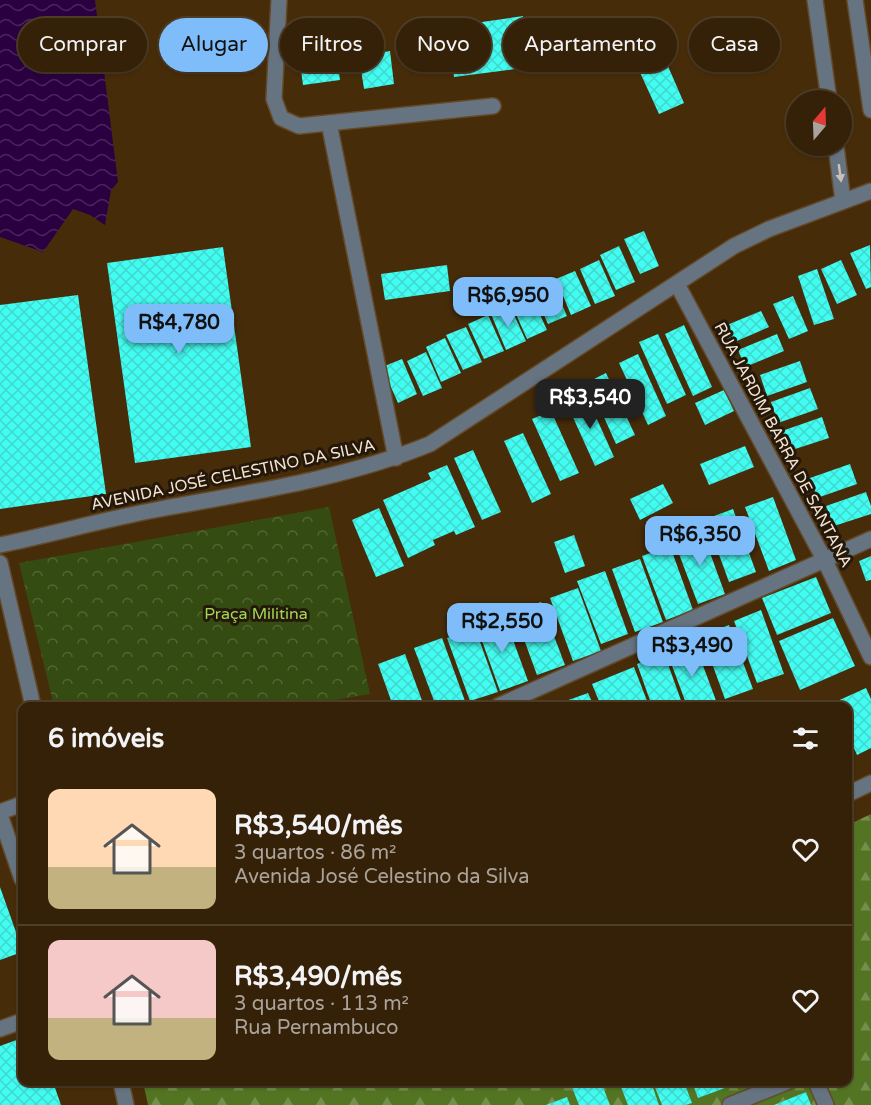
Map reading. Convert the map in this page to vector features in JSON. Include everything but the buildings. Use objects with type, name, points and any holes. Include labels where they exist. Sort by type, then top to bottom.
[{"type":"street","points":[[279,0],[274,99],[281,118],[299,126],[493,106]]},
{"type":"street","points":[[815,0],[828,90]]},
{"type":"street","points":[[855,0],[871,110]]},
{"type":"street","points":[[329,123],[396,458]]},
{"type":"street","points":[[837,156],[843,201]]},
{"type":"street","name":"AVENIDA JOSÉ CELESTINO DA SILVA","points":[[0,545],[141,512],[325,478],[396,458],[430,444],[734,246],[769,229],[871,191]]},
{"type":"street","name":"RUA JARDIM BARRA DE SANTANA","points":[[677,284],[825,561],[871,657]]},
{"type":"street","points":[[507,702],[871,539]]},
{"type":"street","points":[[0,563],[32,702]]},
{"type":"street","points":[[852,792],[871,783]]},
{"type":"street","points":[[18,806],[0,813],[18,867]]},
{"type":"street","points":[[0,1029],[18,1022]]},
{"type":"street","points":[[122,1086],[126,1105]]},
{"type":"street","points":[[730,1105],[777,1086]]},
{"type":"street","points":[[818,1086],[826,1105]]},
{"type":"green space","name":"Praça Militina","points":[[329,507],[370,694],[323,702],[53,702],[19,563]]},
{"type":"green space","points":[[871,814],[871,1105],[148,1105],[144,1086],[852,1086],[852,823]]},
{"type":"water","points":[[0,0],[95,0],[97,18],[18,18],[18,72],[104,72],[118,182],[111,190],[105,225],[90,215],[73,209],[43,252],[0,237]]}]
